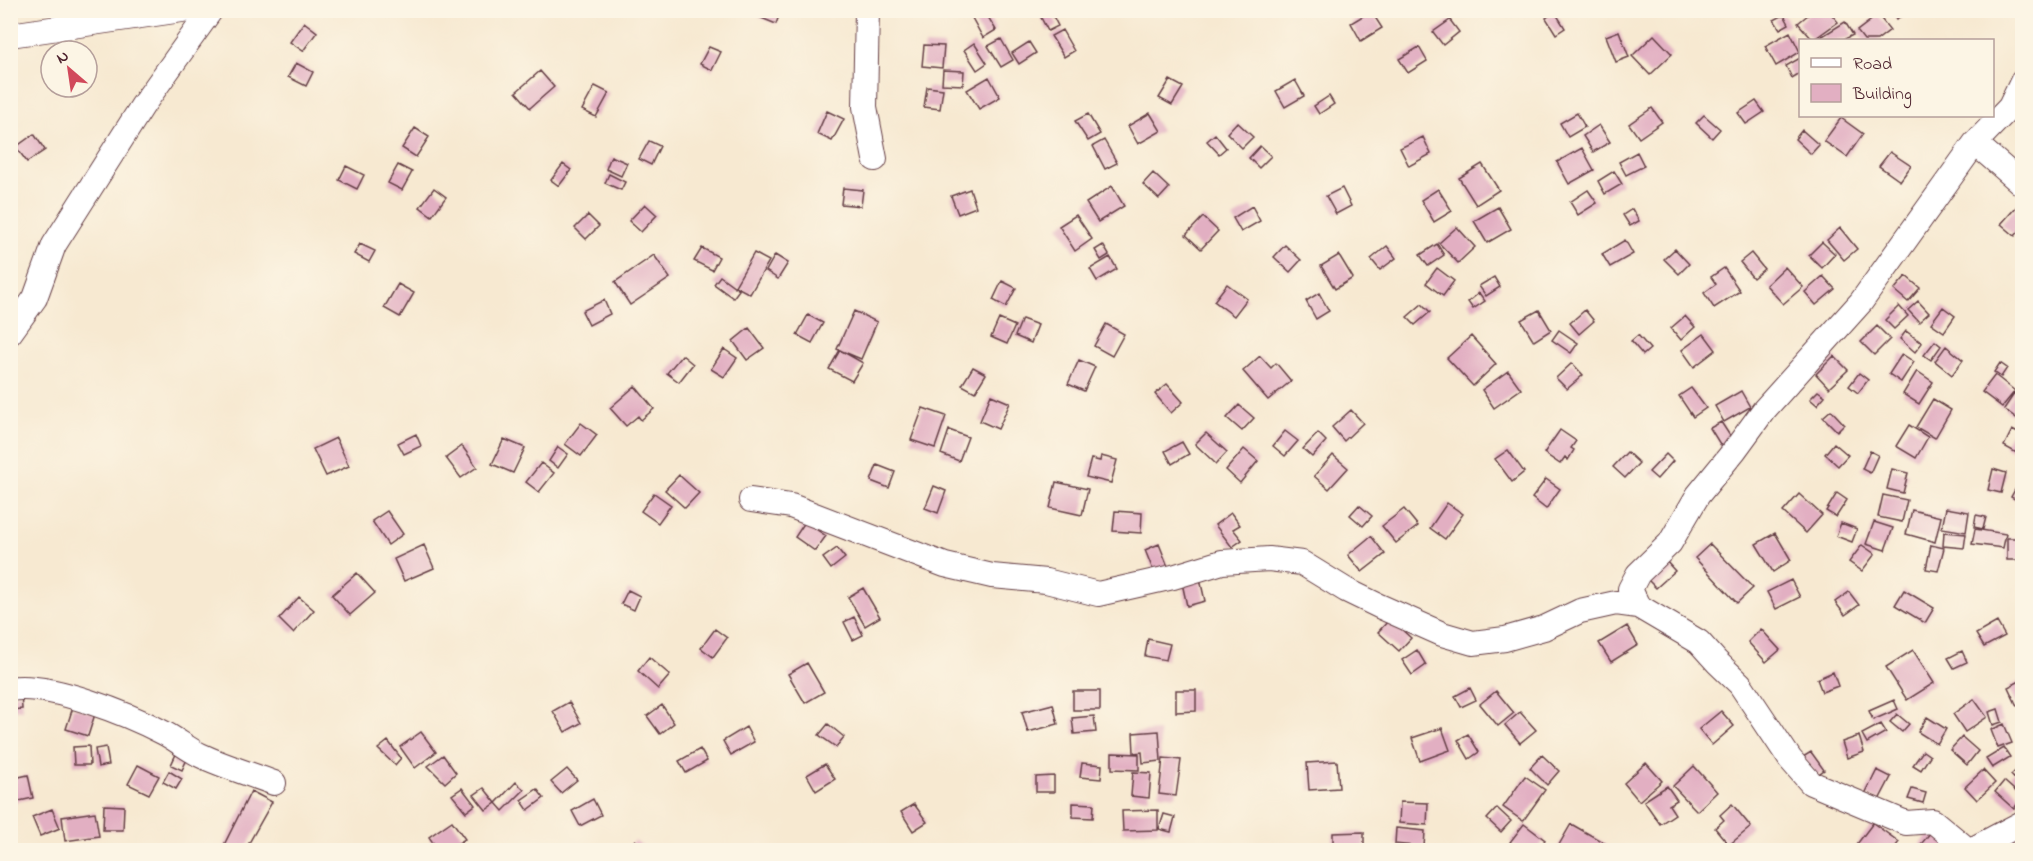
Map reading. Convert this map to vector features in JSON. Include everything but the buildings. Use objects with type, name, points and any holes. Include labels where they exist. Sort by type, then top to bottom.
[{"type":"street","points":[[10,35],[182,10]]},
{"type":"street","points":[[10,333],[35,298],[54,245],[149,96],[211,10]]},
{"type":"street","points":[[867,10],[865,107],[875,159]]},
{"type":"street","points":[[1638,606],[1630,589],[1638,574],[1670,543],[1698,495],[1764,410],[1861,302],[1975,143],[2010,107],[2022,82]]},
{"type":"street","points":[[1975,143],[2022,184]]},
{"type":"street","points":[[751,500],[791,506],[945,565],[992,576],[1046,581],[1098,594],[1173,577],[1222,562],[1269,559],[1302,563],[1346,590],[1379,606],[1442,634],[1473,643],[1505,639],[1544,628],[1580,611],[1616,603],[1638,606],[1699,642],[1716,662],[1740,684],[1790,759],[1811,783],[1906,823],[1933,822],[1969,850],[2022,823]]},
{"type":"street","points":[[10,689],[34,688],[78,699],[132,718],[165,734],[199,755],[274,783]]}]
